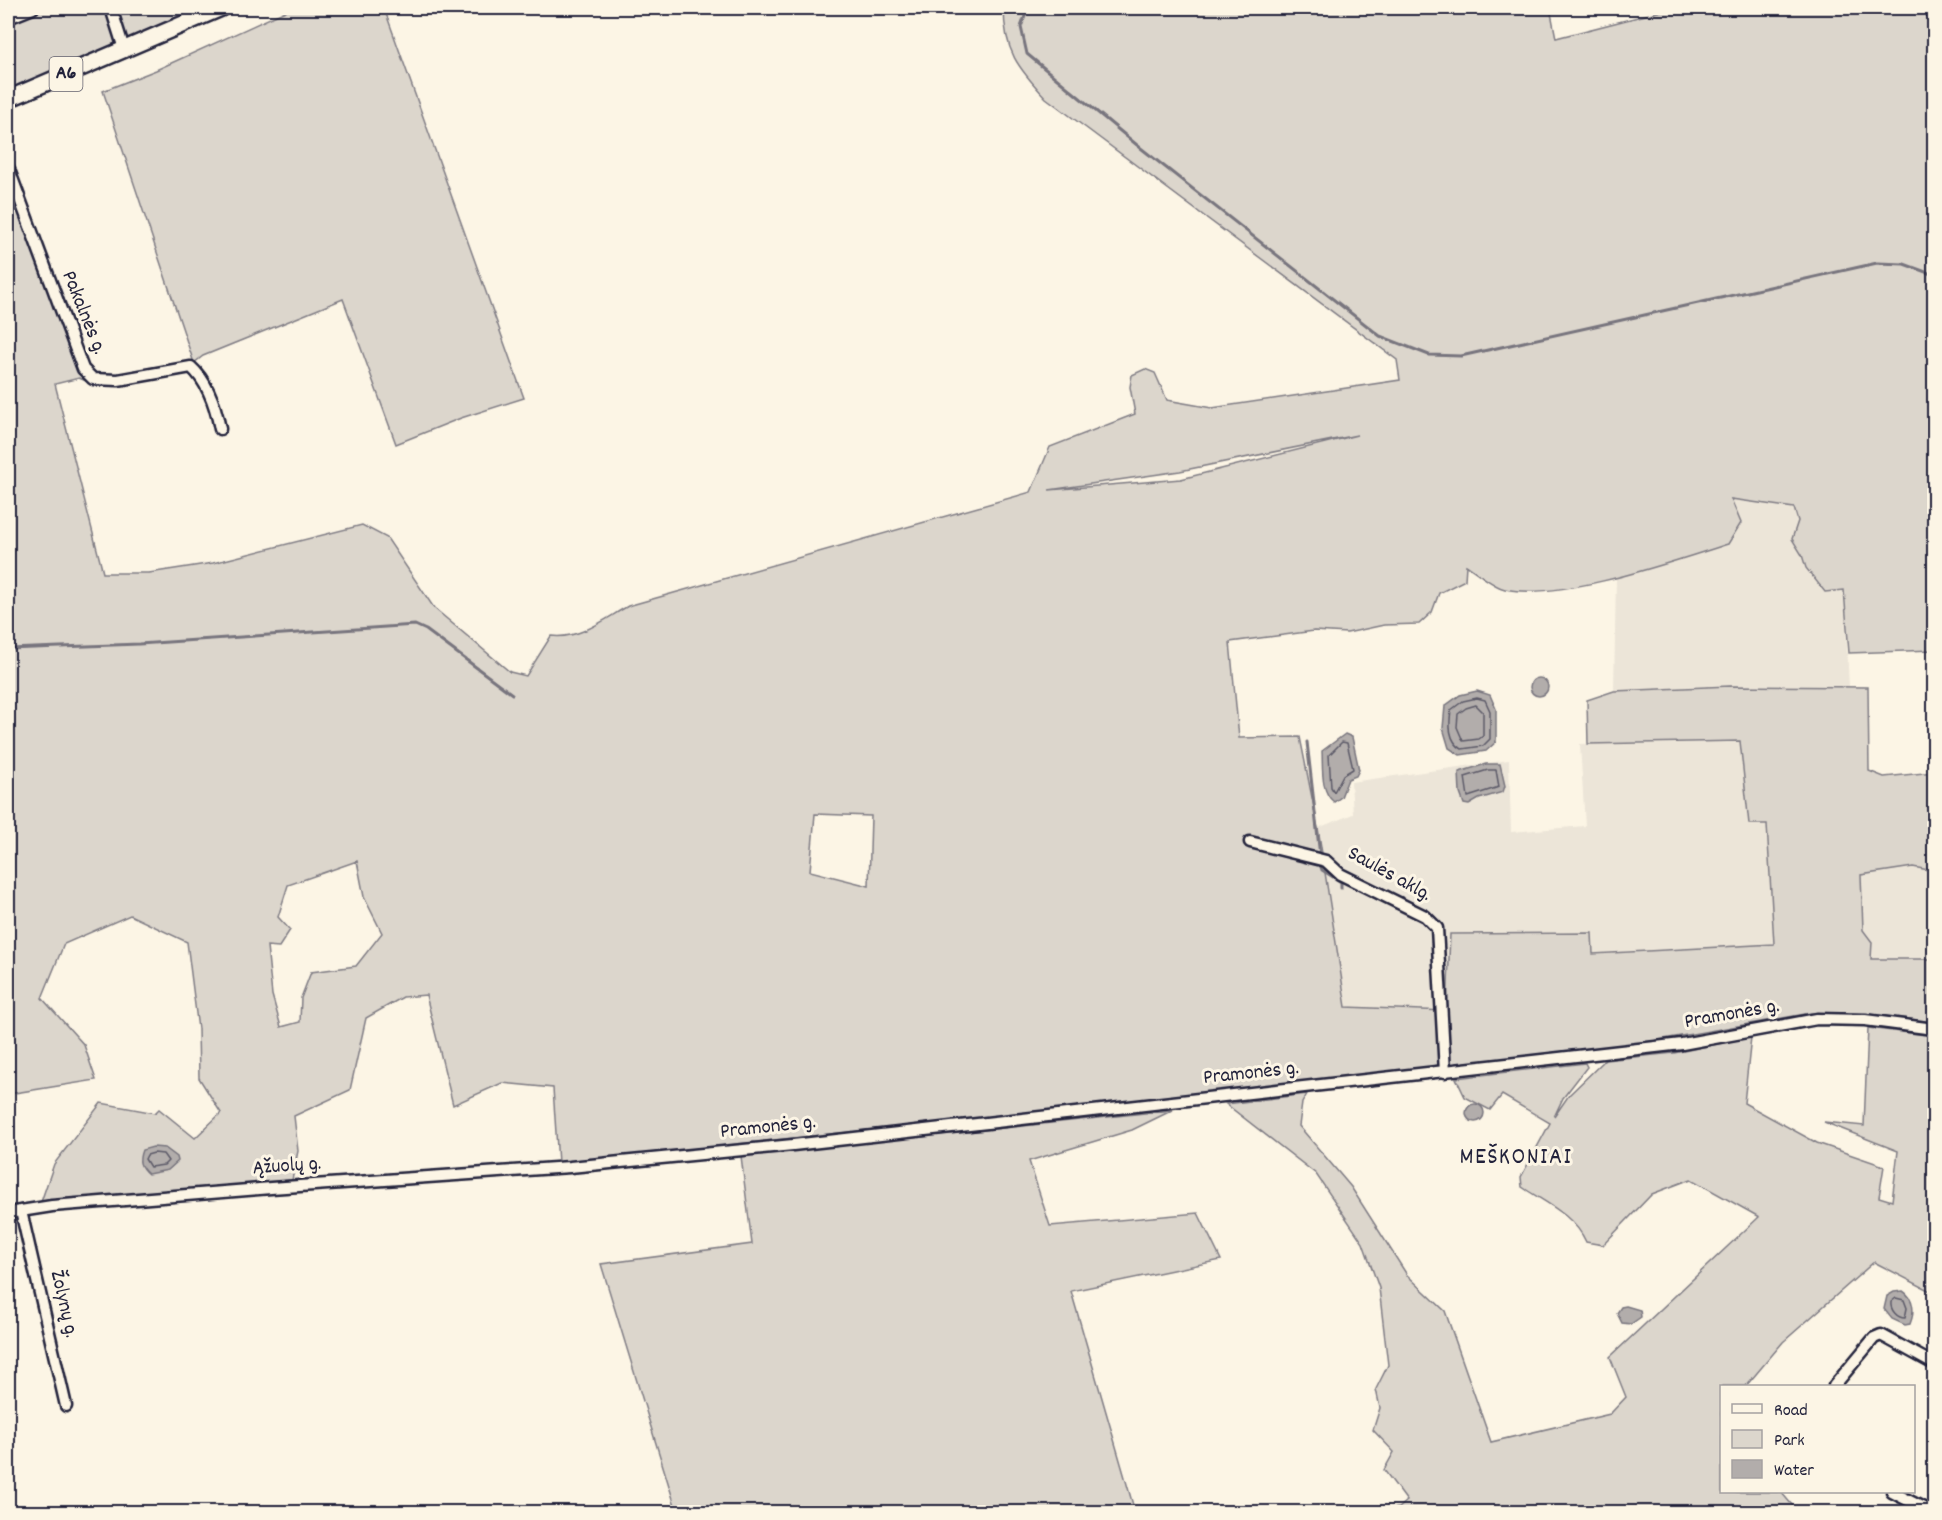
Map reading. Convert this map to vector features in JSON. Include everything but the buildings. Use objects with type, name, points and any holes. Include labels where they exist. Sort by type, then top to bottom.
[{"type":"highway","name":"A6","points":[[8,99],[221,8]]},
{"type":"main road","points":[[1933,8],[1935,12]]},
{"type":"street","points":[[8,18],[33,8]]},
{"type":"street","points":[[111,8],[124,49]]},
{"type":"street","name":"Pakalnės g.","points":[[8,167],[83,369],[93,379],[118,380],[191,368],[201,376],[217,412],[220,429]]},
{"type":"street","name":"Saulės aklg.","points":[[1250,842],[1326,861],[1340,874],[1425,916],[1437,928],[1445,1072]]},
{"type":"street","name":"Pramonės g.","points":[[570,1167],[864,1138],[1682,1044],[1817,1019],[1865,1020],[1935,1029]]},
{"type":"street","name":"Ąžuolų g.","points":[[8,1214],[272,1188],[570,1167]]},
{"type":"street","name":"Žolynų g.","points":[[21,1211],[66,1406]]},
{"type":"street","points":[[1835,1385],[1874,1338],[1881,1335],[1935,1364]]},
{"type":"street","points":[[1896,1493],[1931,1512]]},
{"type":"shaded area","points":[[1730,498],[1794,508],[1798,521],[1792,539],[1802,555],[1806,568],[1844,590],[1849,687],[1730,686],[1614,691],[1616,576],[1675,560]]},
{"type":"shaded area","points":[[1740,741],[1749,824],[1767,824],[1774,944],[1593,954],[1592,933],[1450,935],[1447,1011],[1346,1007],[1318,828],[1353,814],[1351,782],[1509,760],[1511,832],[1585,826],[1580,744]]},
{"type":"shaded area","points":[[1913,867],[1934,871],[1934,959],[1871,959],[1872,942],[1863,930],[1861,875]]},
{"type":"green space","points":[[8,8],[198,8],[8,91]]},
{"type":"green space","points":[[292,8],[384,8],[524,398],[461,418],[396,444],[343,299],[203,356],[194,363],[103,91],[156,70]]},
{"type":"green space","points":[[1004,8],[1550,8],[1556,38],[1673,8],[1926,8],[1934,29],[1934,663],[1933,650],[1849,653],[1844,590],[1825,592],[1806,568],[1802,555],[1792,539],[1798,521],[1794,508],[1731,499],[1741,523],[1728,544],[1616,578],[1555,590],[1528,591],[1500,587],[1466,565],[1465,580],[1439,593],[1432,612],[1419,624],[1384,625],[1347,633],[1314,631],[1230,642],[1239,738],[1300,737],[1318,828],[1346,1007],[1447,1011],[1450,934],[1592,933],[1593,954],[1774,944],[1767,824],[1749,824],[1740,741],[1588,744],[1587,700],[1614,691],[1730,686],[1868,687],[1869,771],[1884,777],[1934,772],[1934,871],[1913,867],[1861,875],[1863,930],[1872,942],[1871,959],[1934,959],[1934,1022],[1869,1014],[1811,1013],[1624,1046],[1133,1102],[558,1163],[553,1088],[502,1083],[453,1105],[426,995],[403,997],[366,1018],[350,1090],[294,1116],[298,1151],[292,1180],[41,1202],[54,1164],[101,1103],[155,1113],[159,1109],[195,1138],[221,1113],[199,1078],[198,1029],[187,942],[130,915],[64,944],[42,998],[84,1045],[96,1080],[8,1094],[8,167],[83,369],[93,379],[86,381],[79,378],[55,384],[103,573],[149,573],[213,563],[362,525],[387,538],[434,608],[510,672],[526,676],[551,636],[582,632],[628,606],[1031,492],[1050,447],[1135,414],[1130,387],[1132,375],[1145,369],[1155,373],[1167,400],[1212,408],[1400,380],[1397,360],[1046,98],[1014,58],[1005,23]],"holes":[[[1357,435],[1181,479],[1049,490],[1180,471]],[[815,814],[871,816],[869,886],[810,871]],[[357,861],[364,897],[382,933],[356,966],[311,972],[301,998],[300,1022],[281,1027],[272,995],[267,946],[279,947],[290,930],[278,917],[288,885]]]},
{"type":"green space","points":[[1868,1028],[1934,1036],[1934,1293],[1874,1262],[1783,1342],[1747,1385],[1720,1385],[1720,1493],[1782,1493],[1798,1512],[1375,1512],[1399,1508],[1407,1501],[1384,1470],[1394,1452],[1373,1430],[1380,1408],[1376,1389],[1388,1365],[1379,1288],[1363,1243],[1316,1174],[1226,1104],[1307,1094],[1302,1103],[1299,1126],[1351,1187],[1407,1275],[1445,1311],[1491,1442],[1610,1414],[1626,1397],[1610,1357],[1759,1217],[1691,1179],[1652,1194],[1603,1245],[1586,1242],[1567,1217],[1522,1187],[1521,1177],[1550,1123],[1502,1095],[1490,1110],[1465,1097],[1456,1078],[1585,1063],[1587,1067],[1563,1098],[1554,1117],[1569,1095],[1605,1060],[1674,1053],[1751,1037],[1744,1103],[1817,1143],[1884,1166],[1879,1197],[1892,1201],[1898,1151],[1824,1122],[1864,1126]]},
{"type":"green space","points":[[1173,1110],[1132,1130],[1029,1161],[1050,1226],[1198,1213],[1221,1260],[1071,1291],[1135,1512],[677,1512],[601,1264],[752,1244],[741,1156]]},
{"type":"water","points":[[1539,678],[1545,681],[1548,687],[1545,693],[1539,696],[1533,693],[1530,687],[1533,681]]},
{"type":"water","points":[[1477,691],[1490,695],[1496,709],[1496,742],[1486,751],[1460,755],[1449,748],[1443,728],[1445,706],[1460,695]]},
{"type":"water","points":[[1345,734],[1352,737],[1359,770],[1356,776],[1348,779],[1341,797],[1334,802],[1324,786],[1322,751]]},
{"type":"water","points":[[1486,764],[1500,764],[1505,786],[1503,792],[1479,799],[1469,805],[1464,804],[1460,793],[1459,772]]},
{"type":"water","points":[[1475,1104],[1481,1107],[1484,1113],[1481,1119],[1475,1122],[1469,1119],[1466,1113],[1469,1107]]},
{"type":"water","points":[[153,1147],[165,1148],[177,1157],[178,1161],[168,1170],[148,1174],[141,1166],[140,1157],[142,1150]]},
{"type":"water","points":[[1903,1291],[1909,1297],[1913,1310],[1910,1324],[1905,1325],[1892,1319],[1884,1309],[1887,1296]]},
{"type":"water","points":[[1621,1307],[1640,1310],[1641,1317],[1631,1324],[1622,1323],[1617,1313]]},
{"type":"waterway","points":[[1028,8],[1021,27],[1027,54],[1137,145],[1380,336],[1429,355],[1461,356],[1877,263],[1904,264],[1934,275]]},
{"type":"waterway","points":[[8,649],[139,644],[415,625],[426,630],[512,694]]},
{"type":"waterway","points":[[1307,742],[1320,856]]},
{"type":"waterway","points":[[1320,864],[1322,870],[1341,882],[1341,888]]},
{"type":"district","name":"MEŠKONIAI","points":[[1516,1158]]}]
